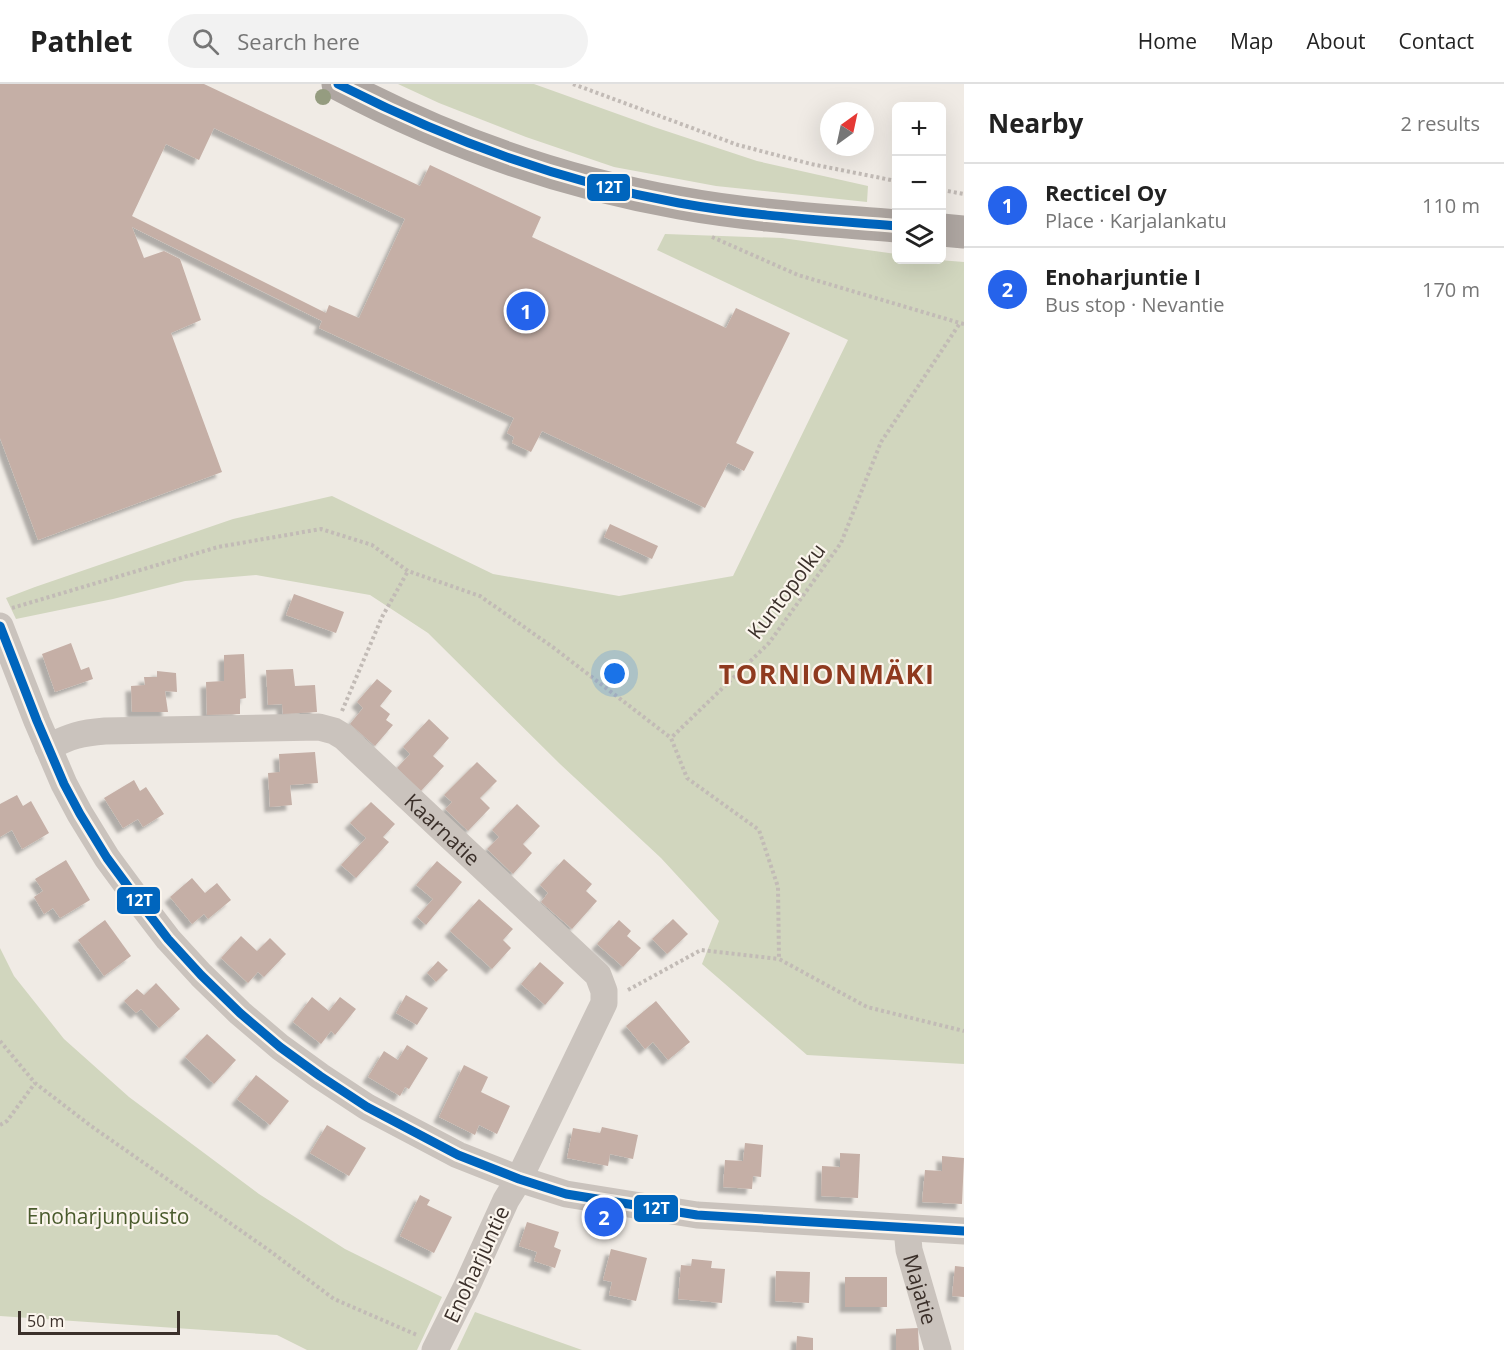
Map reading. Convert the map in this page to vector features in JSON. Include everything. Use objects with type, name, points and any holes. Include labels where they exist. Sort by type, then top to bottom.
[{"type":"main road","points":[[338,84],[456,139],[548,172],[595,185],[652,198],[733,211],[892,226]]},
{"type":"main road","points":[[946,230],[964,232]]},
{"type":"street","points":[[5,617],[15,668],[48,747],[70,794],[107,858],[168,939],[201,975],[240,1013],[320,1077],[367,1107],[458,1155],[519,1179],[566,1194],[697,1215],[964,1231]]},
{"type":"street","points":[[48,747],[70,736],[85,732],[319,727],[334,730]]},
{"type":"street","name":"Kaarnatie","points":[[334,730],[598,975],[604,991],[604,1002]]},
{"type":"street","points":[[519,1179],[604,1002]]},
{"type":"street","name":"Enoharjuntie","points":[[437,1348],[506,1200],[519,1179]]},
{"type":"street","name":"Majatie","points":[[907,1228],[909,1250],[938,1350]]},
{"type":"path","points":[[573,84],[738,144],[811,164],[892,180]]},
{"type":"path","points":[[946,191],[964,194]]},
{"type":"path","points":[[712,237],[798,275],[962,323]]},
{"type":"path","name":"Kuntopolku","points":[[671,738],[769,643],[841,543],[881,442],[962,323]]},
{"type":"path","points":[[5,617],[218,547],[321,529],[372,545],[408,571],[480,596],[554,648],[671,738],[687,778],[759,830],[778,887],[779,959]]},
{"type":"path","points":[[334,730],[382,617],[408,571]]},
{"type":"path","points":[[604,1002],[701,950],[779,959],[867,1007],[964,1031]]},
{"type":"path","points":[[0,1041],[35,1083],[91,1126],[270,1251],[333,1299],[403,1328],[437,1348]]},
{"type":"path","points":[[0,1125],[7,1121],[35,1083]]},
{"type":"green space","points":[[398,84],[534,84],[757,161],[868,186],[867,202],[716,186],[614,167],[526,137],[439,103]]},
{"type":"green space","points":[[665,234],[782,238],[892,253],[892,264],[946,264],[946,261],[964,262],[964,1064],[807,1055],[702,964],[719,921],[661,858],[560,764],[428,633],[370,595],[256,575],[185,581],[16,619],[6,598],[233,519],[332,496],[493,574],[619,596],[733,576],[848,340],[657,250]]},
{"type":"green space","name":"Enoharjunpuisto","points":[[0,948],[14,976],[64,1039],[129,1097],[259,1194],[345,1249],[442,1297],[417,1350],[307,1350],[277,1335],[0,1316]]},
{"type":"green space","points":[[475,1312],[582,1350],[457,1350]]},
{"type":"building","points":[[0,84],[204,84],[420,186],[430,165],[541,217],[532,237],[726,328],[736,308],[790,333],[736,443],[754,452],[744,471],[728,463],[705,508],[542,431],[531,452],[512,443],[514,437],[507,433],[514,418],[319,328],[322,321],[132,227],[144,258],[164,251],[180,259],[201,320],[171,333],[222,472],[38,540],[0,438]],"holes":[[[214,128],[405,219],[359,318],[329,305],[326,313],[132,216],[166,144],[199,160]]]},
{"type":"building","points":[[610,524],[658,546],[652,559],[604,537]]},
{"type":"building","points":[[294,594],[344,612],[336,633],[286,615]]},
{"type":"building","points":[[71,643],[81,670],[89,667],[93,679],[55,692],[42,654]]},
{"type":"building","points":[[244,654],[246,698],[240,699],[240,714],[207,715],[206,682],[224,681],[224,655]]},
{"type":"building","points":[[293,669],[295,686],[315,685],[317,712],[283,714],[282,704],[268,705],[266,670]]},
{"type":"building","points":[[157,671],[176,673],[177,692],[165,691],[168,712],[132,712],[131,686],[145,685],[144,677],[157,677]]},
{"type":"building","points":[[377,679],[392,691],[380,706],[390,714],[386,720],[393,725],[375,746],[350,724],[363,708],[357,702]]},
{"type":"building","points":[[429,719],[449,738],[433,756],[444,766],[421,791],[397,768],[410,754],[403,747]]},
{"type":"building","points":[[315,752],[318,783],[290,785],[292,805],[270,807],[268,773],[280,772],[279,754]]},
{"type":"building","points":[[477,762],[497,781],[480,798],[490,808],[468,831],[445,809],[452,802],[444,795]]},
{"type":"building","points":[[134,780],[140,791],[146,787],[164,814],[143,827],[138,819],[123,828],[104,798]]},
{"type":"building","points":[[17,795],[23,806],[31,801],[49,833],[22,849],[12,830],[0,837],[0,804]]},
{"type":"building","points":[[371,802],[395,824],[383,837],[389,842],[356,878],[341,865],[366,838],[350,823]]},
{"type":"building","points":[[517,804],[540,826],[523,844],[532,853],[513,874],[487,849],[499,837],[492,830]]},
{"type":"building","points":[[564,859],[592,884],[586,891],[597,901],[572,929],[541,902],[548,893],[540,885]]},
{"type":"building","points":[[66,860],[90,900],[60,918],[53,908],[44,914],[34,897],[43,891],[35,879]]},
{"type":"building","points":[[437,861],[462,882],[426,925],[417,917],[433,899],[416,885]]},
{"type":"building","points":[[192,878],[205,893],[217,883],[231,900],[208,919],[204,914],[192,924],[170,897]]},
{"type":"building","points":[[479,899],[513,929],[503,940],[511,948],[492,969],[450,931]]},
{"type":"building","points":[[673,919],[688,934],[667,954],[652,939]]},
{"type":"building","points":[[105,920],[131,956],[104,976],[78,940]]},
{"type":"building","points":[[619,920],[631,931],[627,936],[641,948],[623,967],[597,944]]},
{"type":"building","points":[[241,936],[257,951],[270,938],[286,954],[264,977],[258,972],[248,983],[221,958]]},
{"type":"building","points":[[438,961],[448,970],[436,982],[427,973]]},
{"type":"building","points":[[540,962],[564,983],[545,1005],[521,984]]},
{"type":"building","points":[[156,983],[180,1009],[159,1028],[141,1009],[136,1013],[124,1001],[137,989],[144,995]]},
{"type":"building","points":[[406,995],[428,1008],[417,1025],[396,1013]]},
{"type":"building","points":[[312,997],[329,1011],[340,997],[356,1009],[335,1035],[331,1031],[321,1044],[293,1022]]},
{"type":"building","points":[[656,1001],[690,1042],[668,1060],[653,1042],[645,1049],[626,1026]]},
{"type":"building","points":[[207,1034],[236,1060],[214,1084],[185,1057]]},
{"type":"building","points":[[407,1045],[428,1058],[409,1089],[405,1087],[400,1096],[368,1077],[384,1051],[398,1060]]},
{"type":"building","points":[[464,1065],[488,1077],[481,1092],[510,1106],[497,1134],[479,1125],[475,1135],[439,1117]]},
{"type":"building","points":[[256,1075],[289,1101],[270,1125],[237,1099]]},
{"type":"building","points":[[327,1125],[366,1148],[349,1176],[310,1153]]},
{"type":"building","points":[[602,1127],[638,1135],[633,1159],[610,1154],[608,1166],[567,1158],[573,1128],[600,1133]]},
{"type":"building","points":[[745,1143],[763,1145],[761,1177],[753,1176],[752,1189],[723,1187],[725,1160],[743,1161]]},
{"type":"building","points":[[840,1153],[860,1154],[858,1198],[821,1196],[822,1166],[840,1167]]},
{"type":"building","points":[[942,1156],[964,1158],[962,1204],[922,1202],[925,1170],[942,1171]]},
{"type":"building","points":[[420,1195],[430,1200],[427,1205],[452,1217],[434,1253],[400,1236]]},
{"type":"building","points":[[527,1222],[559,1232],[554,1247],[561,1250],[555,1268],[534,1261],[537,1252],[519,1246]]},
{"type":"building","points":[[611,1249],[647,1258],[636,1301],[609,1295],[612,1282],[603,1280]]},
{"type":"building","points":[[692,1259],[712,1261],[711,1268],[725,1269],[722,1303],[678,1299],[681,1265],[691,1266]]},
{"type":"building","points":[[955,1266],[964,1267],[964,1297],[952,1296]]},
{"type":"building","points":[[776,1271],[810,1272],[809,1303],[775,1301]]},
{"type":"building","points":[[845,1277],[887,1277],[887,1307],[845,1307]]},
{"type":"building","points":[[918,1328],[919,1350],[896,1350],[896,1329]]},
{"type":"building","points":[[797,1336],[813,1338],[813,1350],[796,1350]]},
{"type":"transit line","name":"12T","points":[[338,84],[462,140],[590,183],[679,203],[733,211],[892,226]]},
{"type":"transit line","name":"12T","points":[[0,626],[64,784],[107,858],[135,896],[168,939],[240,1013],[280,1047],[367,1107],[458,1155],[519,1179],[566,1194],[697,1215],[964,1231]]},
{"type":"place","name":"Recticel Oy","points":[[526,311]]},
{"type":"place","name":"Enoharjuntie I","points":[[604,1217]]},
{"type":"district","name":"TORNIONMÄKI","points":[[827,673]]}]
